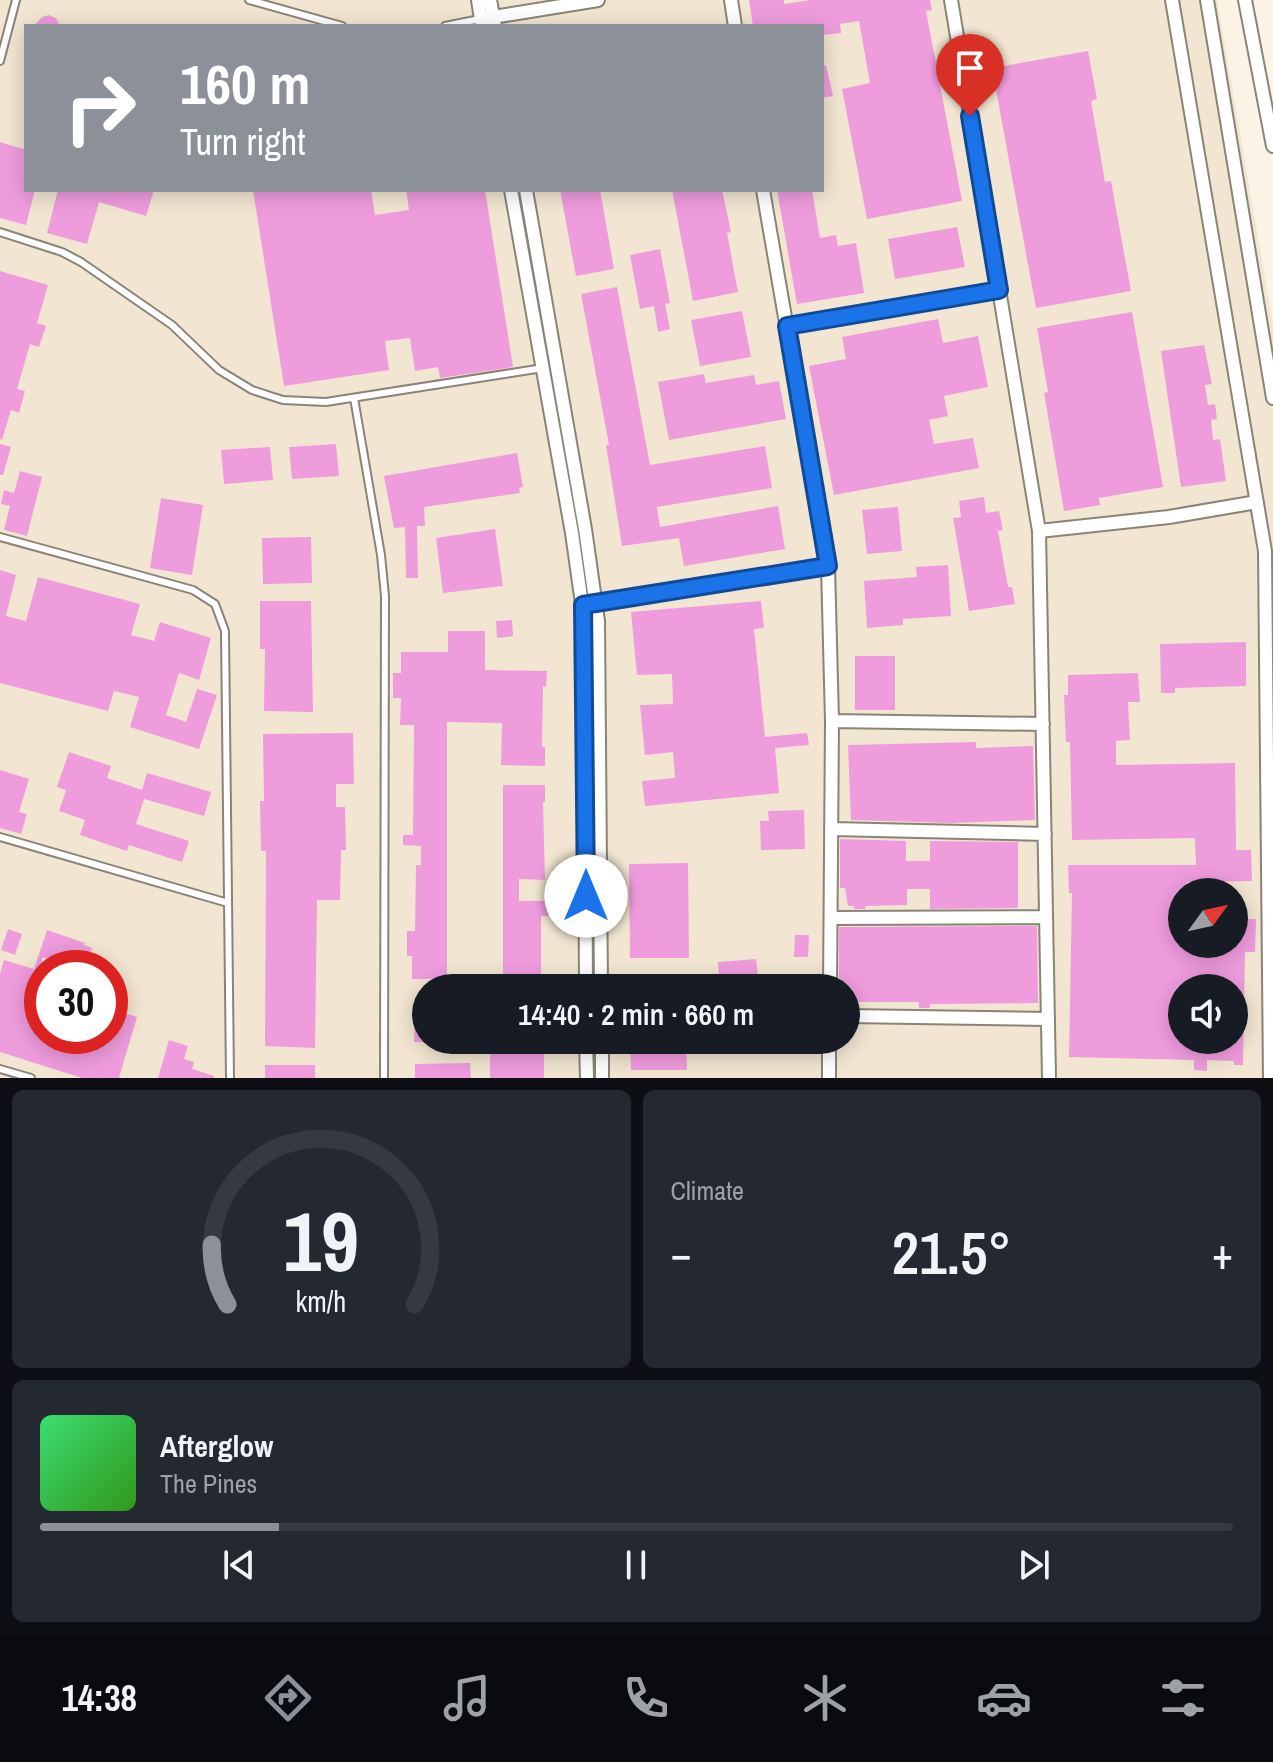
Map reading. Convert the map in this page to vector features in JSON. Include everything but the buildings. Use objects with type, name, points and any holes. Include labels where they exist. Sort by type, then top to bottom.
[{"type":"street","points":[[478,0],[488,22]]},
{"type":"street","points":[[488,22],[490,0]]},
{"type":"street","points":[[488,22],[598,0]]},
{"type":"street","points":[[731,0],[735,24]]},
{"type":"street","points":[[951,0],[1039,531],[1049,1078]]},
{"type":"street","points":[[1172,0],[1266,566],[1270,1078]]},
{"type":"street","points":[[1207,0],[1273,398]]},
{"type":"street","points":[[1245,0],[1273,146]]},
{"type":"street","points":[[511,192],[589,604],[598,621],[601,974]]},
{"type":"street","points":[[526,192],[589,604],[586,974]]},
{"type":"street","points":[[763,192],[828,566],[832,721],[830,974]]},
{"type":"street","points":[[787,326],[999,290]]},
{"type":"street","points":[[1039,531],[1169,517],[1257,502]]},
{"type":"street","points":[[589,604],[828,566]]},
{"type":"street","points":[[832,721],[1043,724]]},
{"type":"street","points":[[832,829],[1045,834]]},
{"type":"street","points":[[831,918],[1045,917]]},
{"type":"street","points":[[860,1016],[1048,1019]]},
{"type":"street","points":[[586,1054],[587,1078]]},
{"type":"street","points":[[602,1054],[602,1078]]},
{"type":"street","points":[[829,1054],[829,1078]]},
{"type":"lane","points":[[0,61],[16,0]]},
{"type":"lane","points":[[249,0],[335,24]]},
{"type":"lane","points":[[466,24],[488,22]]},
{"type":"lane","points":[[0,232],[62,252],[106,277],[172,325],[219,370],[252,390],[283,400],[326,402],[543,368]]},
{"type":"lane","points":[[354,398],[385,596],[384,1078]]},
{"type":"lane","points":[[0,537],[193,590],[215,604],[225,631],[230,1078]]},
{"type":"lane","points":[[0,837],[228,903]]},
{"type":"lane","points":[[0,1069],[31,1078]]},
{"type":"shaded area","points":[[0,0],[1217,0],[1273,324],[1273,1078],[0,1078]]},
{"type":"route","points":[[586,896],[583,605],[828,566],[787,326],[999,290],[970,116]]}]
